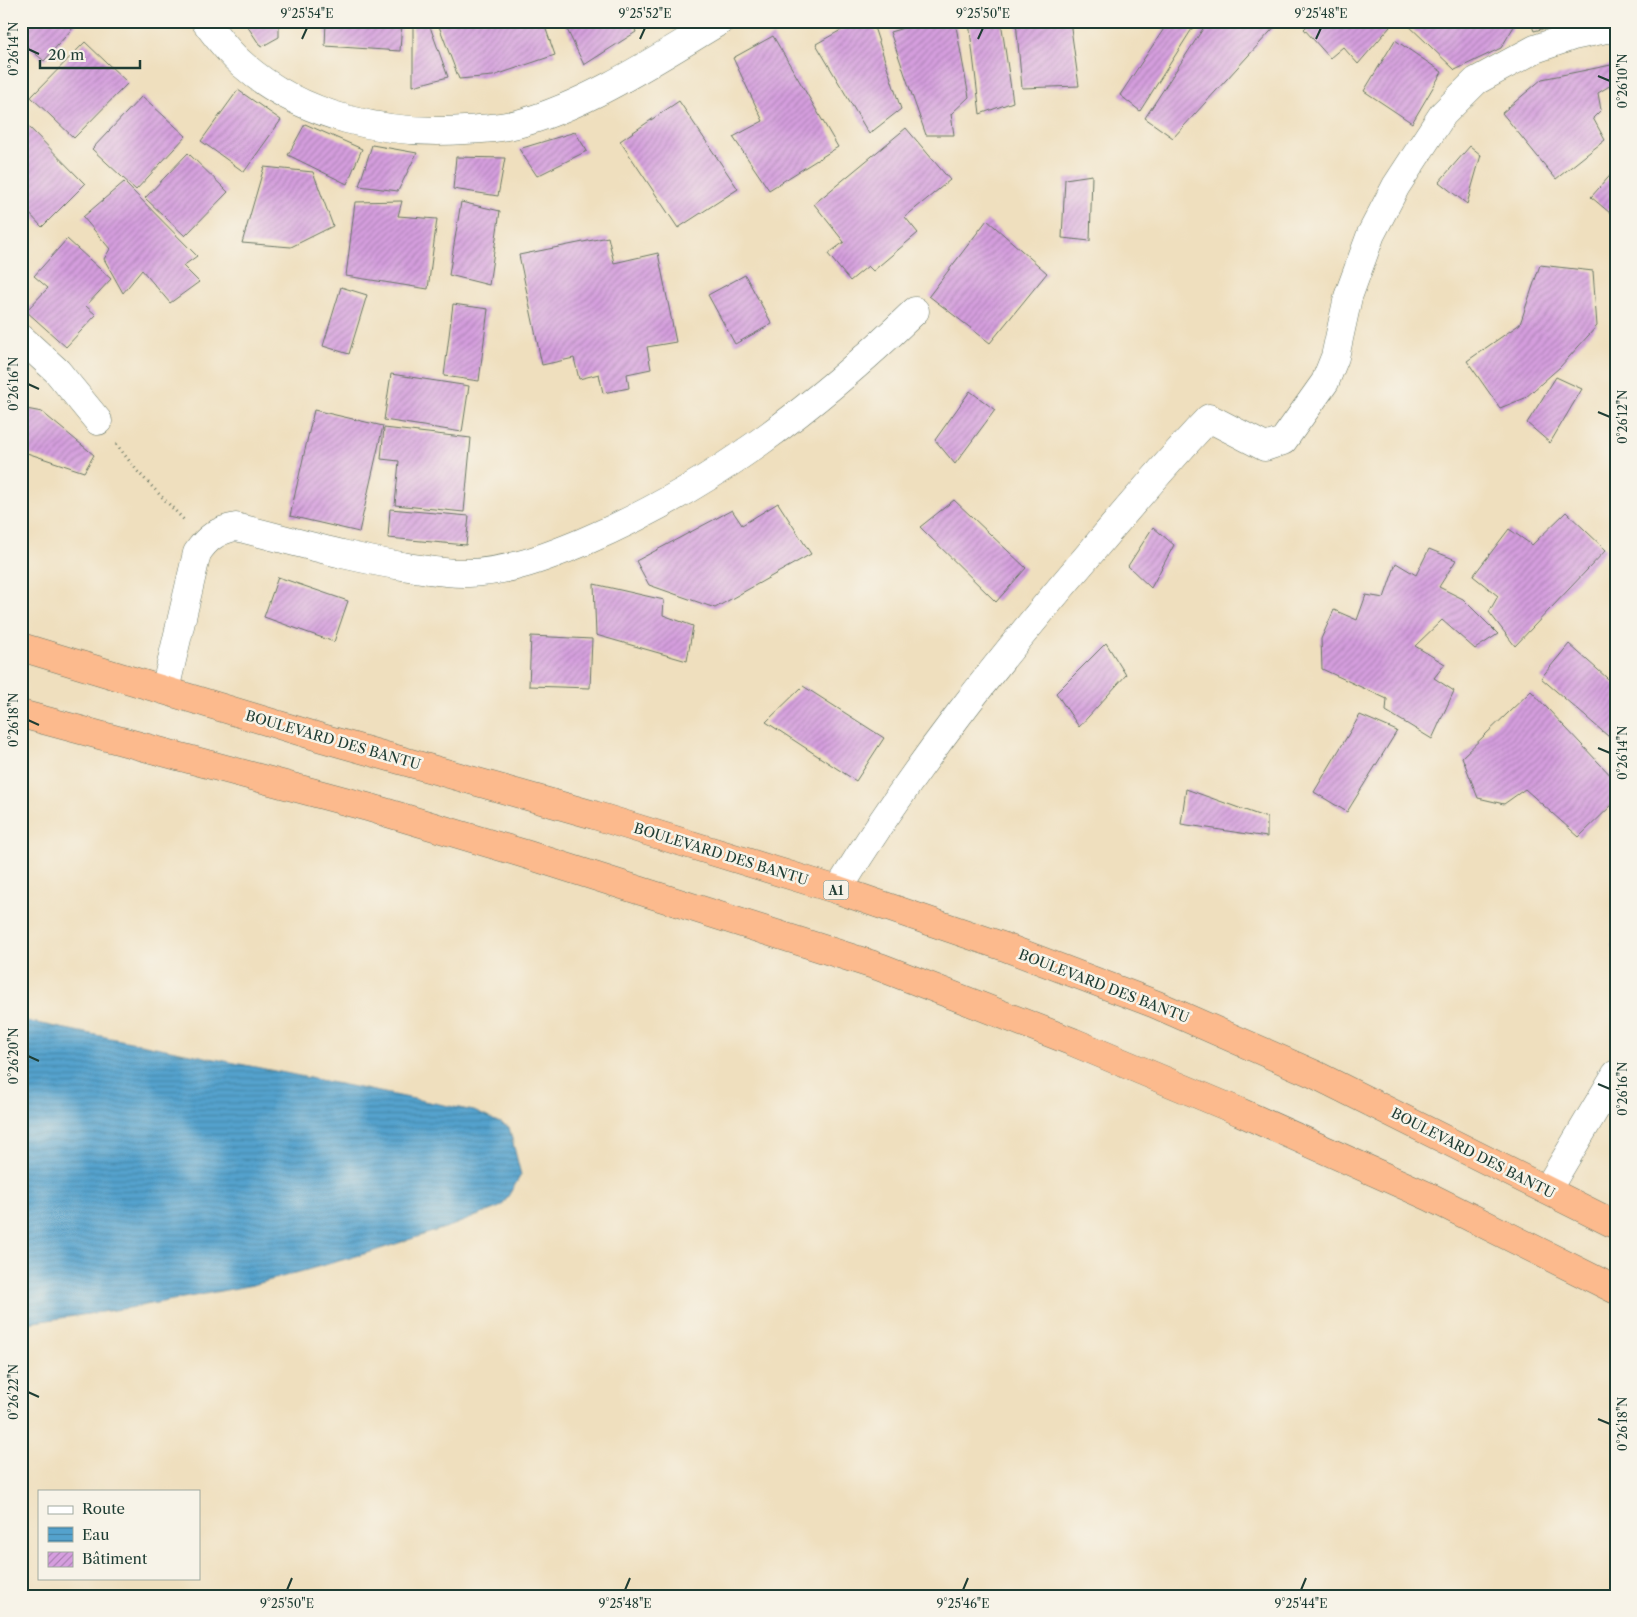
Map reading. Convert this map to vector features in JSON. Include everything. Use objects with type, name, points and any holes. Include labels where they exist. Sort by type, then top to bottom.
[{"type":"highway","name":"BOULEVARD DES BANTU","points":[[21,647],[322,738],[576,809],[838,890],[1080,975],[1235,1038],[1396,1113],[1616,1225]]},
{"type":"highway","points":[[21,714],[371,808],[562,866],[880,968],[1031,1025],[1240,1112],[1430,1197],[1616,1290]]},
{"type":"street","points":[[205,21],[242,64],[273,87],[311,106],[346,118],[394,130],[448,132],[520,124],[551,113],[588,96],[720,21]]},
{"type":"street","points":[[838,890],[936,743],[982,682],[1029,624],[1178,451],[1209,418],[1265,447],[1283,441],[1324,382],[1335,357],[1348,297],[1371,234],[1396,186],[1444,114],[1459,96],[1476,81],[1535,49],[1573,36],[1616,30]]},
{"type":"street","points":[[165,690],[197,553],[206,540],[223,529],[236,527],[349,556],[441,572],[469,573],[495,570],[552,555],[664,503],[747,451],[817,400],[915,311]]},
{"type":"street","points":[[21,338],[57,371],[98,421]]},
{"type":"street","points":[[1546,1190],[1616,1074]]},
{"type":"path","points":[[98,421],[139,473],[206,540]]},
{"type":"water","points":[[21,1020],[474,1111],[509,1127],[521,1175],[502,1206],[454,1225],[371,1252],[253,1285],[135,1307],[21,1324]]},
{"type":"building","points":[[21,21],[79,21],[44,61],[21,41]]},
{"type":"building","points":[[244,21],[279,21],[279,37],[261,47]]},
{"type":"building","points":[[326,21],[402,21],[400,51],[325,46]]},
{"type":"building","points":[[413,21],[428,21],[448,77],[413,86]]},
{"type":"building","points":[[437,21],[543,21],[555,55],[493,76],[459,79]]},
{"type":"building","points":[[563,21],[632,21],[636,32],[584,65]]},
{"type":"building","points":[[849,21],[872,21],[901,109],[869,134],[816,44],[850,25]]},
{"type":"building","points":[[927,21],[955,21],[969,97],[951,114],[954,135],[926,135],[890,32]]},
{"type":"building","points":[[1001,21],[1013,102],[980,114],[969,22]]},
{"type":"building","points":[[1016,21],[1070,21],[1079,86],[1022,88]]},
{"type":"building","points":[[1169,21],[1197,21],[1140,111],[1120,95]]},
{"type":"building","points":[[1208,21],[1280,21],[1173,138],[1145,118]]},
{"type":"building","points":[[1312,21],[1384,21],[1390,27],[1358,64],[1343,47],[1330,58],[1304,29]]},
{"type":"building","points":[[1404,21],[1515,21],[1516,23],[1501,48],[1455,70]]},
{"type":"building","points":[[1530,21],[1557,21],[1558,25],[1534,31]]},
{"type":"building","points":[[773,36],[838,147],[769,190],[733,137],[763,121],[733,58]]},
{"type":"building","points":[[1395,40],[1442,72],[1412,123],[1364,91]]},
{"type":"building","points":[[85,42],[128,83],[74,138],[31,97]]},
{"type":"building","points":[[1616,64],[1616,82],[1598,93],[1601,110],[1593,118],[1605,140],[1556,179],[1502,113],[1542,79]]},
{"type":"building","points":[[238,90],[281,120],[244,172],[201,141]]},
{"type":"building","points":[[142,96],[186,136],[136,190],[92,149]]},
{"type":"building","points":[[679,101],[738,189],[678,228],[620,141]]},
{"type":"building","points":[[23,121],[85,184],[42,227],[27,211],[21,217]]},
{"type":"building","points":[[305,124],[362,149],[347,184],[288,155]]},
{"type":"building","points":[[906,128],[950,180],[905,217],[918,233],[873,271],[868,266],[850,281],[828,254],[844,242],[814,204]]},
{"type":"building","points":[[575,132],[587,151],[537,176],[519,149]]},
{"type":"building","points":[[372,145],[417,153],[398,191],[359,186]]},
{"type":"building","points":[[1470,146],[1481,155],[1467,204],[1439,182]]},
{"type":"building","points":[[188,153],[228,192],[185,236],[145,198]]},
{"type":"building","points":[[456,157],[505,158],[498,196],[453,189]]},
{"type":"building","points":[[264,167],[313,172],[333,226],[291,247],[242,243]]},
{"type":"building","points":[[1616,169],[1616,218],[1591,197]]},
{"type":"building","points":[[1092,175],[1090,241],[1062,238],[1065,179]]},
{"type":"building","points":[[124,182],[197,256],[183,266],[199,282],[170,303],[142,270],[123,293],[104,259],[110,249],[83,217]]},
{"type":"building","points":[[402,201],[398,216],[437,219],[428,289],[346,276],[355,202]]},
{"type":"building","points":[[461,202],[500,211],[489,285],[449,275]]},
{"type":"building","points":[[987,220],[1047,273],[990,343],[929,296]]},
{"type":"building","points":[[608,237],[614,263],[658,253],[676,342],[647,347],[651,369],[627,374],[629,388],[603,393],[599,374],[579,379],[574,358],[542,365],[519,255]]},
{"type":"building","points":[[67,239],[111,279],[86,306],[96,315],[66,347],[26,311],[48,288],[34,276]]},
{"type":"building","points":[[1540,265],[1593,271],[1597,326],[1560,367],[1525,398],[1500,408],[1467,361],[1520,324]]},
{"type":"building","points":[[745,275],[772,324],[735,344],[708,295]]},
{"type":"building","points":[[341,287],[367,295],[349,354],[323,346]]},
{"type":"building","points":[[453,304],[488,309],[479,381],[444,376]]},
{"type":"building","points":[[391,374],[469,386],[462,432],[384,420]]},
{"type":"building","points":[[1556,377],[1582,389],[1550,443],[1527,423]]},
{"type":"building","points":[[970,391],[995,410],[955,464],[935,440]]},
{"type":"building","points":[[21,408],[42,412],[94,455],[84,472],[21,451]]},
{"type":"building","points":[[314,410],[383,426],[359,532],[290,516]]},
{"type":"building","points":[[384,428],[471,438],[464,512],[395,505],[399,461],[381,459]]},
{"type":"building","points":[[954,500],[1026,568],[996,602],[920,527]]},
{"type":"building","points":[[778,503],[811,554],[715,608],[649,585],[636,561],[732,510],[742,525]]},
{"type":"building","points":[[390,509],[469,516],[466,545],[388,538]]},
{"type":"building","points":[[1566,512],[1606,550],[1515,646],[1489,612],[1498,596],[1473,576],[1509,529],[1532,545]]},
{"type":"building","points":[[1153,527],[1174,545],[1151,588],[1128,566]]},
{"type":"building","points":[[1429,549],[1456,560],[1439,587],[1463,599],[1498,634],[1475,649],[1442,620],[1415,646],[1445,664],[1434,678],[1454,691],[1432,739],[1386,711],[1387,699],[1322,669],[1321,639],[1334,610],[1357,620],[1366,595],[1384,598],[1396,563],[1416,575]]},
{"type":"building","points":[[278,577],[348,601],[334,642],[264,617]]},
{"type":"building","points":[[594,584],[664,600],[663,615],[693,626],[687,661],[596,635]]},
{"type":"building","points":[[531,636],[592,639],[590,688],[529,686]]},
{"type":"building","points":[[1106,643],[1126,675],[1079,727],[1056,693]]},
{"type":"building","points":[[1569,644],[1616,686],[1616,743],[1541,678]]},
{"type":"building","points":[[803,686],[884,738],[856,781],[766,722]]},
{"type":"building","points":[[1531,691],[1616,781],[1616,801],[1579,837],[1525,789],[1504,804],[1478,798],[1462,757]]},
{"type":"building","points":[[1360,715],[1397,731],[1347,812],[1314,792]]},
{"type":"building","points":[[1186,789],[1267,818],[1267,837],[1181,824]]},
{"type":"building","points":[[1616,938],[1616,949],[1611,946]]}]
